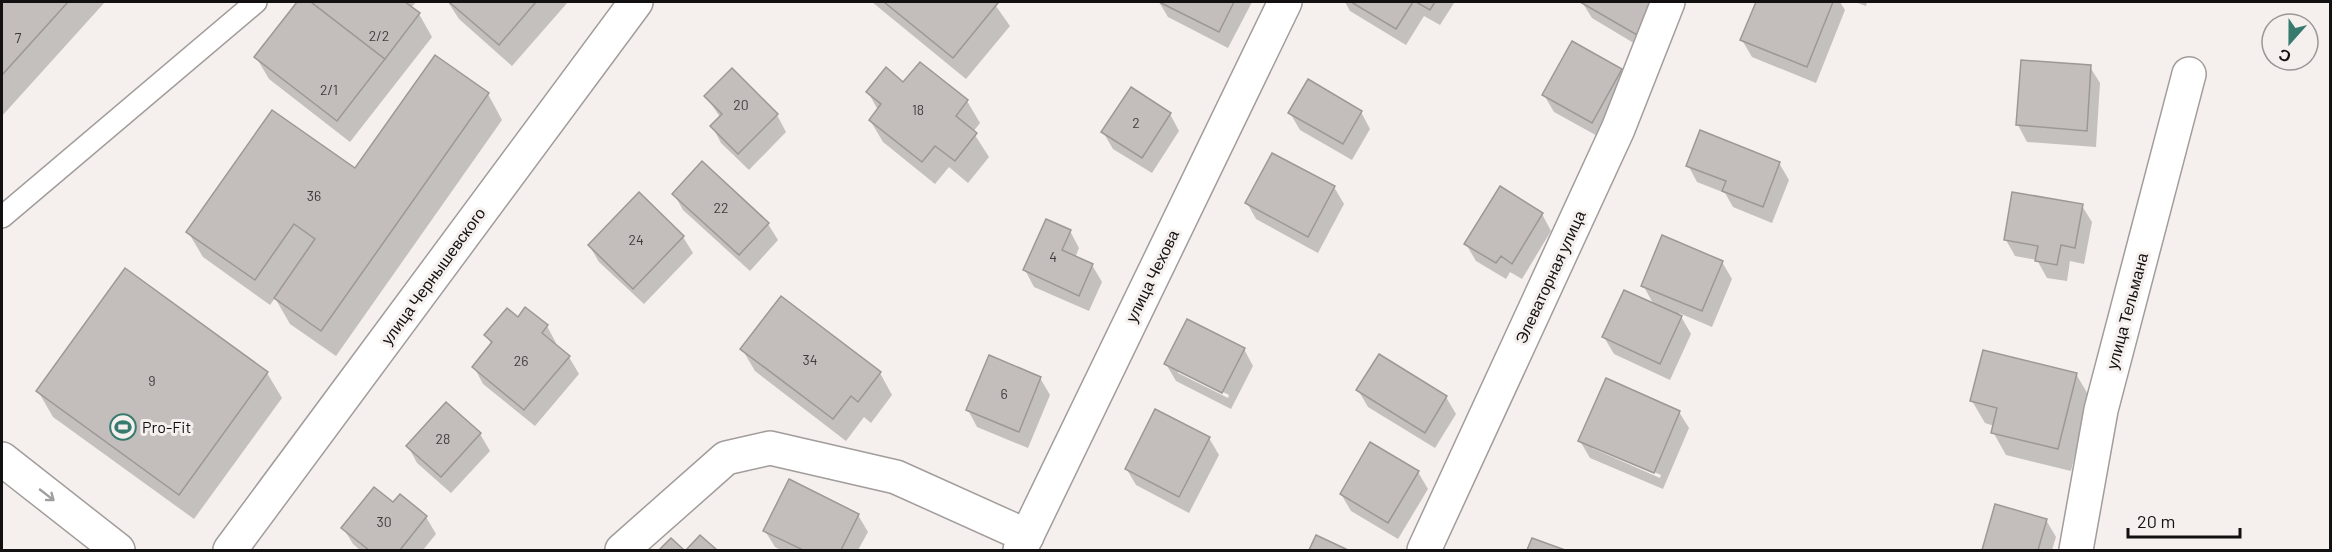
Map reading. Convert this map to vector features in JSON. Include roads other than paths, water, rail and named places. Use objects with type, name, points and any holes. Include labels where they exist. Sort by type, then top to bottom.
[{"type":"street","name":"улица Чернышевского","points":[[230,550],[636,2]]},
{"type":"street","name":"улица Чехова","points":[[1023,543],[1285,2]]},
{"type":"street","name":"Элеваторная улица","points":[[1424,550],[1618,129],[1668,2]]},
{"type":"street","name":"улица Тельмана","points":[[2076,550],[2101,410],[2189,74]]},
{"type":"street","points":[[622,550],[726,458],[770,448],[896,477],[1023,543]]},
{"type":"street","points":[[2,459],[118,550]]},
{"type":"lane","points":[[2,218],[256,2]]},
{"type":"place","name":"Pro-Fit","points":[[123,427]]}]
